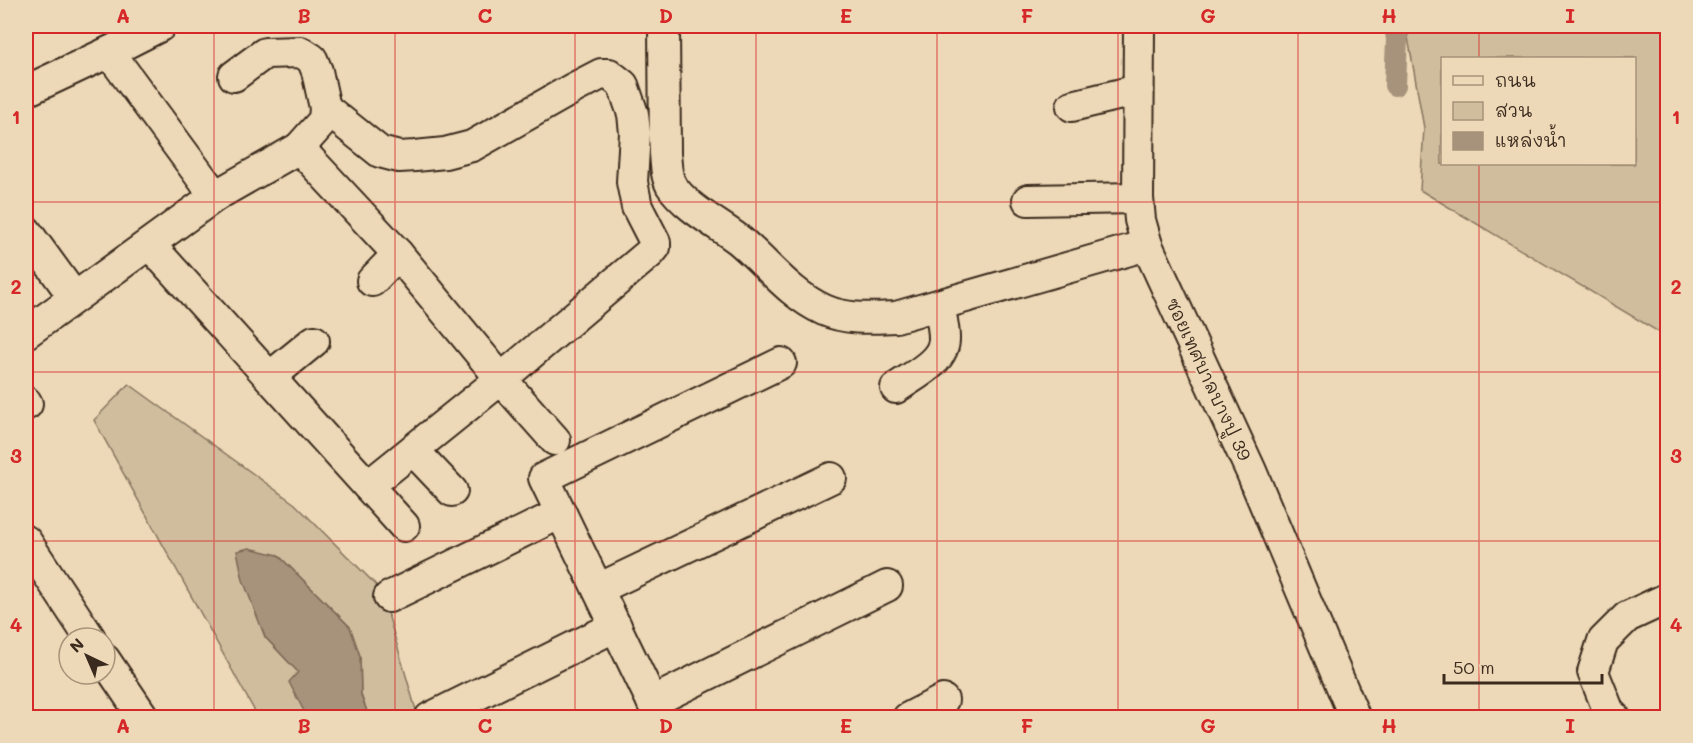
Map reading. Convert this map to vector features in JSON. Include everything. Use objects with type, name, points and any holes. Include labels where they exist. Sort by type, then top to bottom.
[{"type":"street","points":[[26,91],[160,26]]},
{"type":"street","points":[[664,26],[666,168],[670,183],[683,199],[740,241],[792,289],[825,310],[856,319],[896,317],[1147,245]]},
{"type":"street","name":"ซอยเทศบาลบางปู 39","points":[[1139,26],[1138,198],[1140,219],[1147,245],[1255,481],[1355,717]]},
{"type":"street","points":[[26,333],[215,196],[299,148],[324,120],[325,108],[317,71],[299,38],[265,53],[234,76]]},
{"type":"street","points":[[109,52],[215,196]]},
{"type":"street","points":[[325,108],[380,152],[399,157],[445,153],[472,146],[602,75],[609,74],[623,85],[633,114],[635,133],[632,182],[637,207],[651,232],[655,246],[501,379],[368,486]]},
{"type":"street","points":[[1072,106],[1138,90]]},
{"type":"street","points":[[299,148],[398,254],[501,379],[555,440]]},
{"type":"street","points":[[1028,200],[1138,198]]},
{"type":"street","points":[[26,231],[74,297]]},
{"type":"street","points":[[150,245],[404,526]]},
{"type":"street","points":[[372,281],[398,254]]},
{"type":"street","points":[[896,388],[935,360],[942,351],[945,340],[939,305]]},
{"type":"street","points":[[270,377],[314,341]]},
{"type":"street","points":[[782,363],[544,478],[656,710],[888,586]]},
{"type":"street","points":[[413,450],[452,491]]},
{"type":"street","points":[[598,589],[831,478]]},
{"type":"street","points":[[389,597],[561,513]]},
{"type":"street","points":[[26,541],[82,626]]},
{"type":"street","points":[[1615,717],[1609,712],[1593,672],[1603,641],[1627,617],[1668,598]]},
{"type":"street","points":[[430,717],[616,627]]},
{"type":"street","points":[[117,678],[144,717]]},
{"type":"street","points":[[908,717],[943,700]]},
{"type":"green space","points":[[1406,26],[1667,26],[1667,337],[1420,190],[1424,128]]},
{"type":"green space","points":[[129,384],[295,504],[381,590],[418,717],[369,717],[361,695],[360,656],[350,627],[278,555],[265,637],[299,673],[307,717],[258,717],[94,420]]},
{"type":"water","points":[[249,548],[278,555],[350,627],[360,656],[361,695],[369,717],[307,717],[289,682],[298,672],[265,637],[243,580],[237,551]]},
{"type":"waterway","points":[[1395,26],[1397,39],[1395,85]]}]
